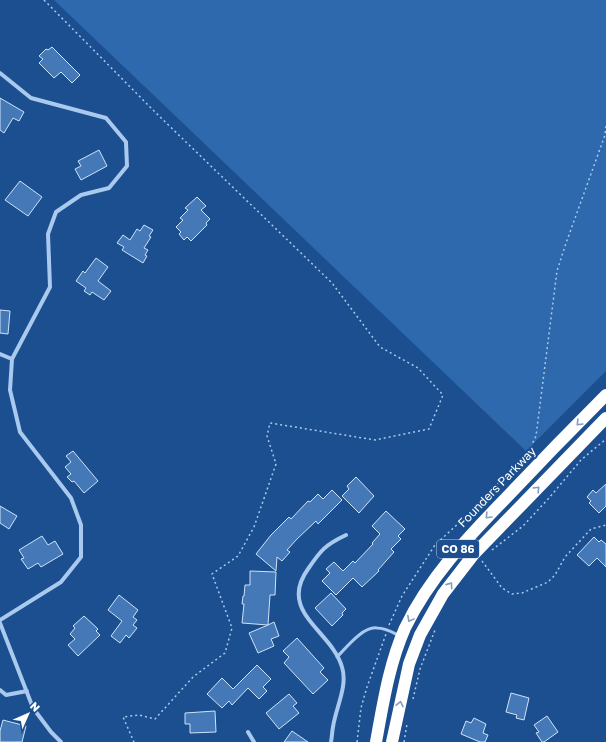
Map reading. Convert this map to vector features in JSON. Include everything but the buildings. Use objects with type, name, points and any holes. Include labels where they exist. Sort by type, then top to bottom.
[{"type":"highway","name":"Founders Parkway","points":[[376,742],[390,674],[402,637],[412,614],[430,585],[452,556],[606,395]]},
{"type":"highway","name":"CO 86","points":[[392,742],[410,664],[420,635],[444,594],[474,554],[606,418]]},
{"type":"street","points":[[0,73],[31,98],[106,118],[126,142],[127,166],[109,188],[81,195],[56,212],[48,234],[50,287],[12,359],[10,390],[20,432],[71,498],[81,525],[81,557],[61,582],[0,621],[33,708],[51,732],[61,742]]},
{"type":"street","points":[[0,354],[12,359]]},
{"type":"street","points":[[331,742],[333,726],[343,686],[342,666],[334,652],[306,616],[300,605],[298,591],[304,574],[320,553],[330,543],[346,535]]},
{"type":"street","points":[[0,690],[6,695],[27,691]]},
{"type":"street","points":[[248,732],[254,742]]},
{"type":"lane","points":[[337,657],[364,632],[376,627],[402,637]]},
{"type":"path","points":[[44,0],[156,113],[332,283],[380,347],[418,368],[443,395],[429,429],[375,440],[270,423],[267,436],[276,464],[254,526],[238,556],[212,574],[232,628],[225,653],[193,677],[155,719],[139,715],[123,717],[134,742]]},
{"type":"path","points":[[516,465],[526,456],[536,436],[557,271],[564,246],[605,135],[606,126]]},
{"type":"path","points":[[487,555],[523,526],[581,460],[606,439]]},
{"type":"path","points":[[480,559],[502,588],[512,594],[522,593],[548,582],[555,575],[565,557],[591,529],[606,525]]},
{"type":"path","points":[[412,703],[420,669],[437,627]]},
{"type":"path","points":[[404,742],[407,723]]},
{"type":"shaded area","points":[[54,0],[606,0],[606,371],[526,451]]}]
